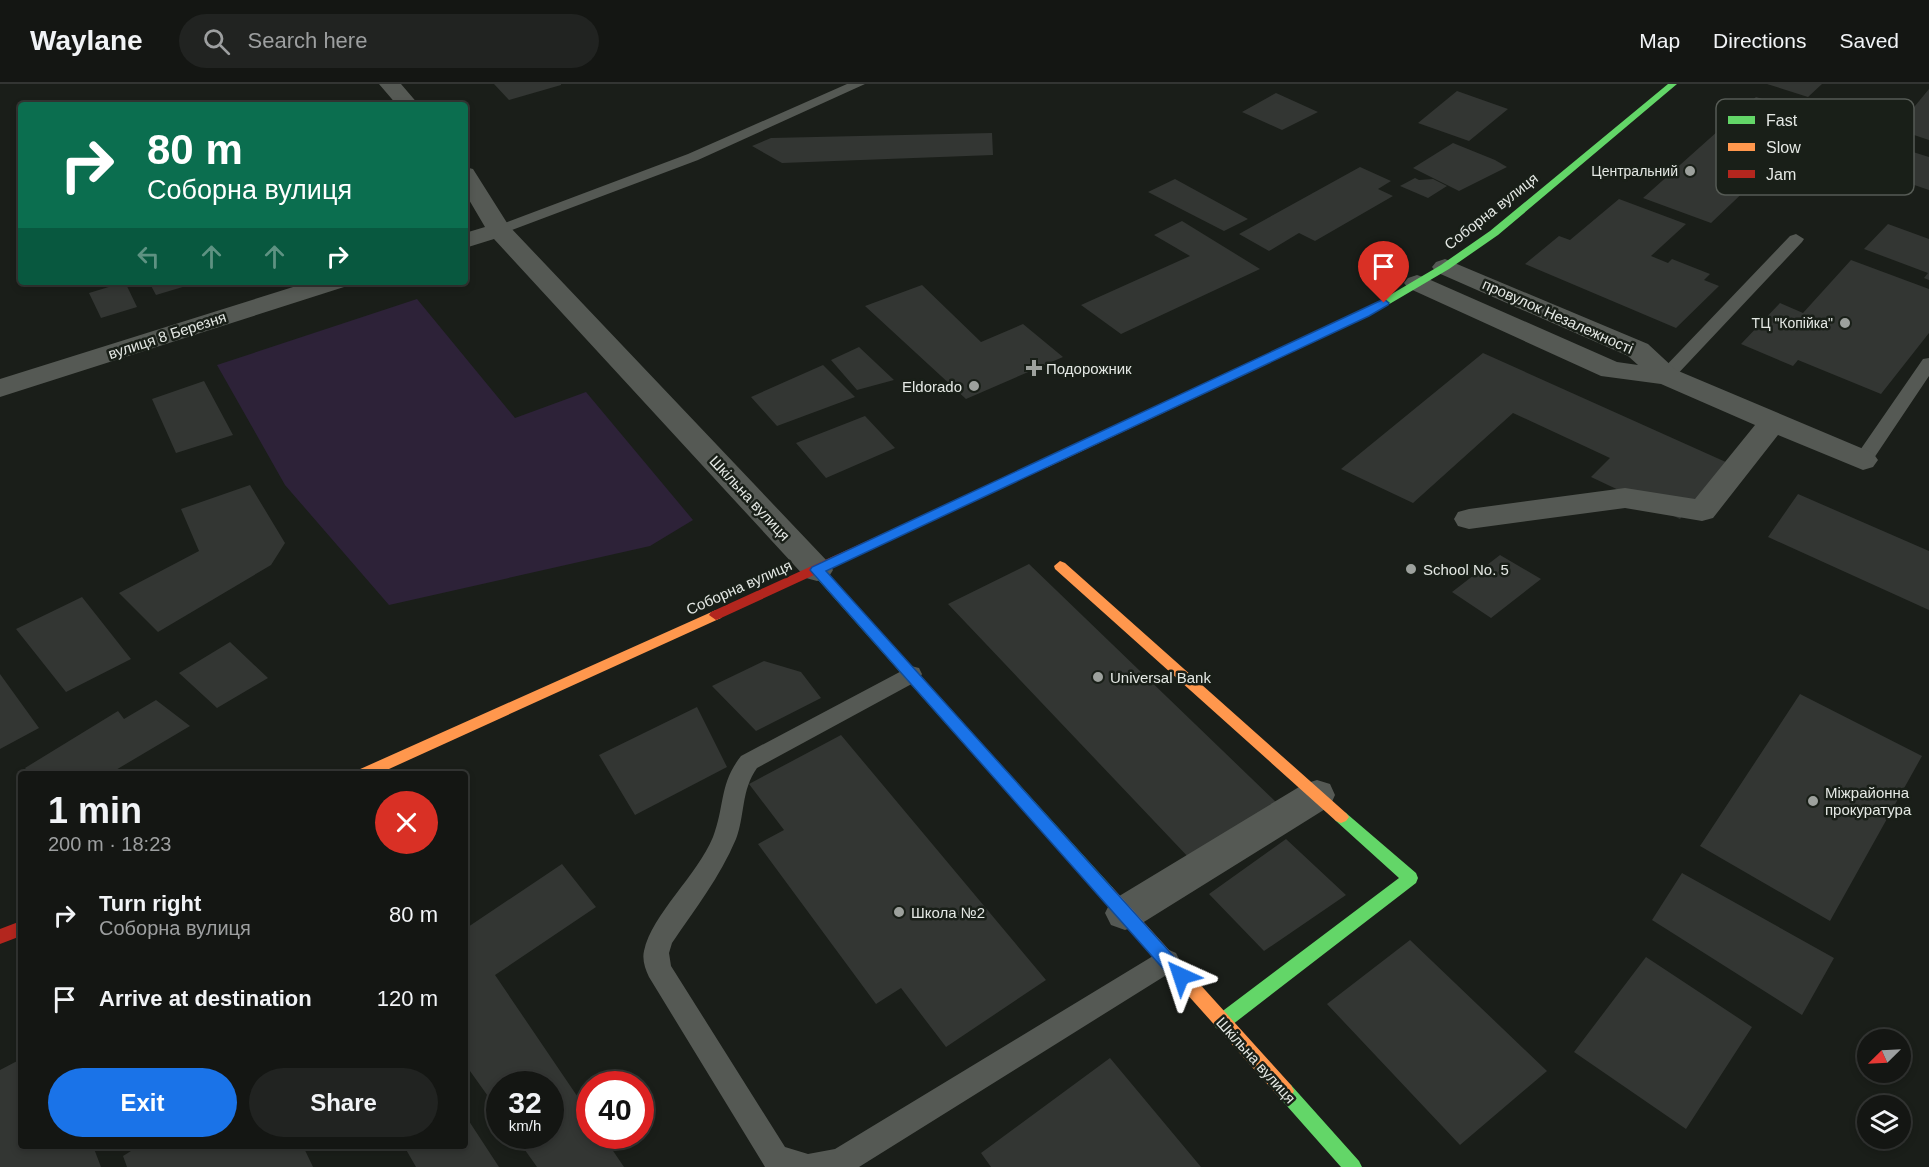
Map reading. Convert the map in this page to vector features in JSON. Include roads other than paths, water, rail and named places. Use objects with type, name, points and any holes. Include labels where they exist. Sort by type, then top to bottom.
[{"type":"main road","name":"Соборна вулиця","points":[[370,771],[817,570],[1354,319],[1445,267],[1494,233],[1673,84]]},
{"type":"main road","points":[[1060,566],[1410,878],[1222,1022]]},
{"type":"main road","name":"Шкільна вулиця","points":[[817,570],[1353,1167]]},
{"type":"main road","points":[[0,937],[18,929]]},
{"type":"street","points":[[390,84],[405,102]]},
{"type":"street","name":"Шкільна вулиця","points":[[468,179],[499,230],[817,570]]},
{"type":"street","points":[[468,240],[499,230]]},
{"type":"street","name":"провулок Незалежності","points":[[1445,267],[1638,350],[1666,376],[1863,460]]},
{"type":"street","points":[[1417,283],[1611,370],[1666,376]]},
{"type":"street","name":"вулиця 8 Березня","points":[[0,388],[326,285]]},
{"type":"street","points":[[1470,519],[1625,498],[1702,511],[1773,422]]},
{"type":"street","points":[[1125,913],[1317,795]]},
{"type":"lane","points":[[499,230],[693,157],[858,84]]},
{"type":"lane","points":[[1666,376],[1797,239]]},
{"type":"lane","points":[[1863,460],[1929,363]]},
{"type":"lane","points":[[805,1167],[776,1158],[658,969],[656,953],[662,938],[717,852],[726,833],[733,789],[739,774],[749,762],[911,674]]},
{"type":"lane","points":[[811,1167],[839,1163],[1167,961]]},
{"type":"place","name":"Центральний","points":[[1690,171]]},
{"type":"place","name":"ТЦ \"Копійка\"","points":[[1845,323]]},
{"type":"place","name":"Подорожник","points":[[1034,368]]},
{"type":"place","name":"Eldorado","points":[[974,386]]},
{"type":"place","name":"School No. 5","points":[[1411,569]]},
{"type":"place","name":"Universal Bank","points":[[1098,677]]},
{"type":"place","name":"Міжрайонна прокуратура","points":[[1813,801]]},
{"type":"place","name":"Школа №2","points":[[899,912]]}]
